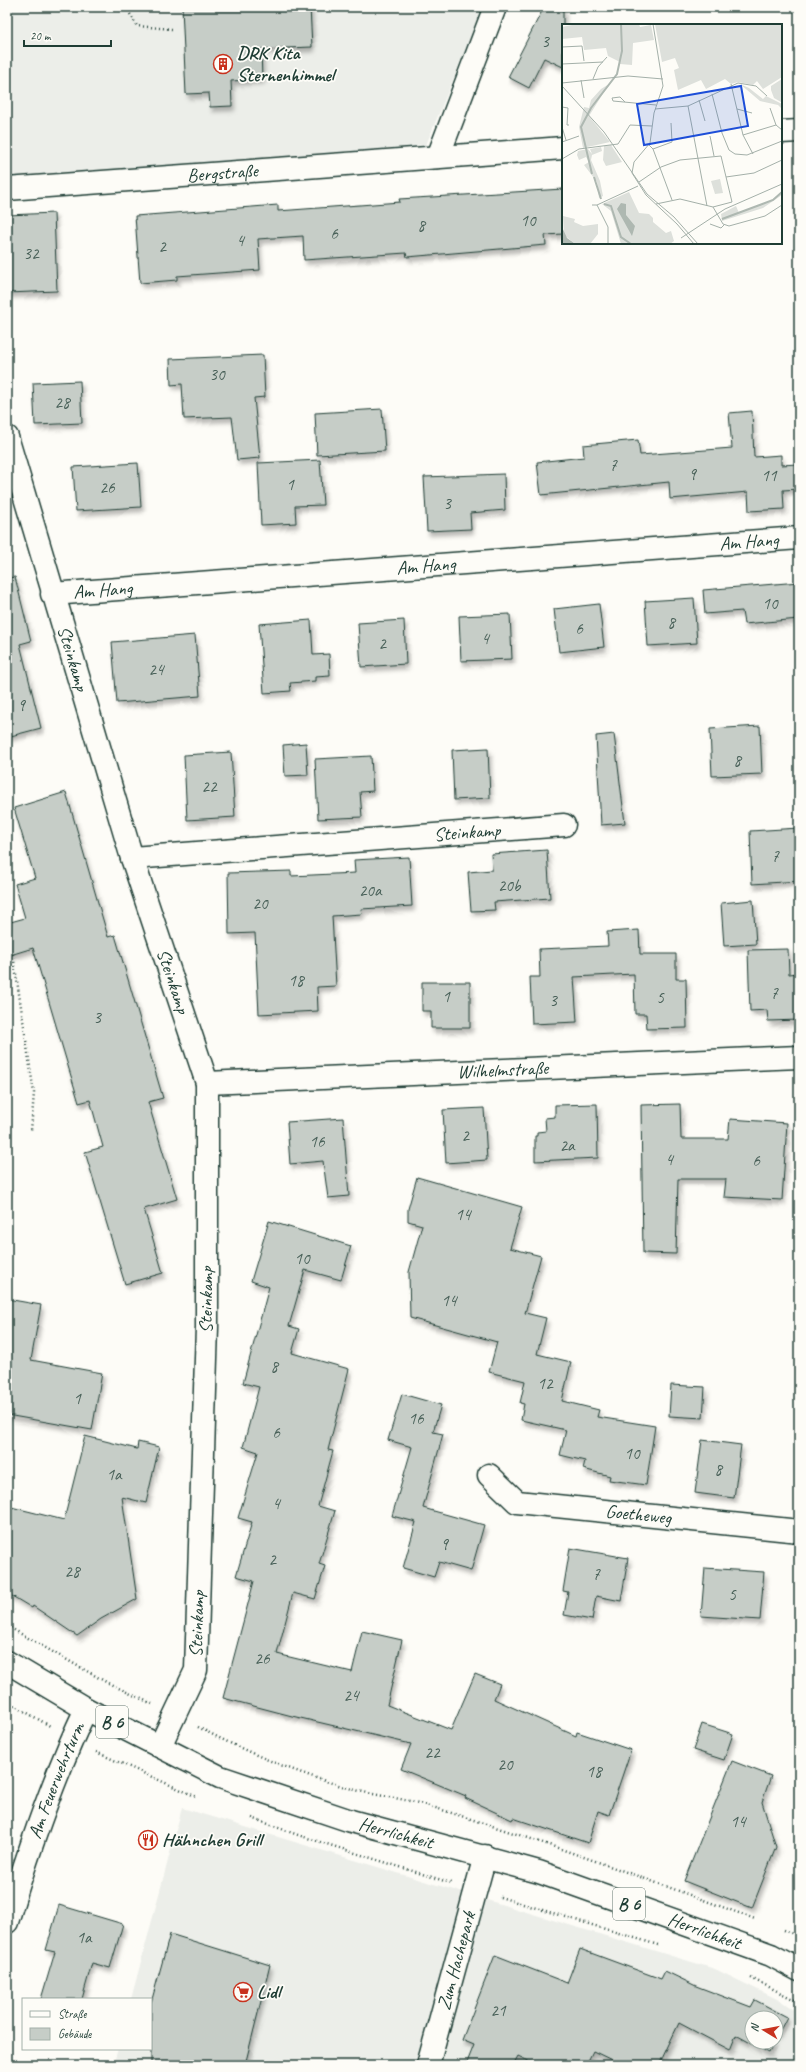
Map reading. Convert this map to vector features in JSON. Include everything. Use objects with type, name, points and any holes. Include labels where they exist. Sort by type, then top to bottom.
[{"type":"street","points":[[438,157],[495,7]]},
{"type":"street","points":[[782,132],[799,131]]},
{"type":"street","name":"Bergstraße","points":[[7,188],[562,148]]},
{"type":"street","name":"Steinkamp","points":[[7,437],[52,594],[132,858],[207,1083],[207,1327],[196,1670],[160,1746]]},
{"type":"street","name":"Am Hang","points":[[52,594],[799,538]]},
{"type":"street","name":"Steinkamp","points":[[132,858],[564,825]]},
{"type":"street","name":"Wilhelmstraße","points":[[207,1083],[799,1057]]},
{"type":"street","name":"Goetheweg","points":[[489,1475],[517,1502],[799,1530]]},
{"type":"street","name":"Herrlichkeit","points":[[7,1662],[86,1709],[220,1777],[351,1821],[485,1856],[545,1874],[764,1953],[799,1970]]},
{"type":"street","name":"Am Feuerwehrturm","points":[[7,1922],[27,1856],[60,1765],[86,1709]]},
{"type":"street","name":"Zum Hachepark","points":[[428,2065],[485,1856]]},
{"type":"path","points":[[126,7],[137,26],[172,29]]},
{"type":"path","points":[[13,954],[34,1092],[31,1131]]},
{"type":"path","points":[[7,1626],[108,1683],[175,1715],[230,1744],[286,1767],[353,1789],[425,1805],[661,1884],[763,1922]]},
{"type":"path","points":[[777,1928],[799,1936]]},
{"type":"shaded area","points":[[7,7],[483,7],[426,145],[7,183]]},
{"type":"shaded area","points":[[182,1808],[715,1969],[781,2001],[799,2013],[799,2065],[113,2065],[118,2050],[152,2050],[152,1998],[131,1998]]},
{"type":"building","name":"DRK Kita Sternenhimmel","points":[[182,7],[310,7],[312,47],[261,49],[262,79],[231,81],[232,106],[210,107],[209,93],[186,94]]},
{"type":"building","points":[[544,7],[563,7],[562,67],[544,58],[529,88],[508,77]]},
{"type":"building","points":[[562,189],[562,234],[545,235],[546,245],[407,257],[406,253],[304,260],[303,236],[258,239],[260,270],[177,276],[177,280],[140,283],[135,216],[278,205],[278,211],[400,202],[399,199]]},
{"type":"building","points":[[54,213],[57,291],[7,293],[7,215]]},
{"type":"building","points":[[263,355],[265,397],[254,398],[260,458],[237,460],[232,417],[184,419],[182,384],[171,385],[170,359]]},
{"type":"building","points":[[80,381],[82,423],[35,425],[33,383]]},
{"type":"building","points":[[382,409],[385,451],[317,455],[315,413]]},
{"type":"building","points":[[752,411],[754,457],[781,455],[781,465],[798,464],[799,489],[783,490],[784,509],[749,511],[748,492],[670,499],[669,482],[541,495],[537,462],[584,457],[583,445],[638,440],[640,455],[732,448],[729,413]]},
{"type":"building","points":[[320,460],[323,505],[295,506],[296,523],[261,525],[258,463]]},
{"type":"building","points":[[138,463],[141,507],[76,511],[73,467]]},
{"type":"building","points":[[504,474],[505,510],[470,513],[471,529],[427,531],[424,477]]},
{"type":"building","points":[[15,577],[31,641],[20,644],[41,728],[7,737],[7,578]]},
{"type":"building","points":[[799,582],[799,619],[744,624],[742,611],[705,614],[703,590]]},
{"type":"building","points":[[694,598],[697,643],[648,646],[645,601]]},
{"type":"building","points":[[599,604],[604,647],[559,652],[554,609]]},
{"type":"building","points":[[510,614],[512,659],[461,661],[459,616]]},
{"type":"building","points":[[311,620],[313,655],[329,654],[330,676],[315,677],[315,681],[290,683],[291,691],[264,693],[259,624]]},
{"type":"building","points":[[404,620],[406,664],[361,667],[358,623]]},
{"type":"building","points":[[195,635],[200,696],[117,703],[112,642]]},
{"type":"building","points":[[760,726],[762,774],[712,776],[710,729]]},
{"type":"building","points":[[614,734],[625,823],[601,825],[596,736]]},
{"type":"building","points":[[306,743],[308,775],[285,776],[283,745]]},
{"type":"building","points":[[488,748],[490,798],[454,800],[452,750]]},
{"type":"building","points":[[231,752],[235,817],[187,820],[184,755]]},
{"type":"building","points":[[371,756],[373,791],[360,792],[362,817],[318,819],[315,759]]},
{"type":"building","points":[[66,792],[108,937],[115,935],[163,1098],[148,1102],[177,1199],[144,1209],[163,1273],[125,1284],[85,1152],[103,1147],[90,1100],[79,1103],[33,948],[7,956],[7,923],[25,918],[15,884],[35,878],[14,808]]},
{"type":"building","points":[[799,828],[799,881],[752,884],[750,831]]},
{"type":"building","points":[[547,850],[550,898],[494,902],[495,910],[471,911],[468,872],[492,870],[491,854]]},
{"type":"building","points":[[409,857],[412,906],[361,909],[362,914],[332,916],[336,986],[317,987],[318,1011],[259,1014],[255,933],[229,934],[228,873],[291,871],[291,876],[355,873],[354,860]]},
{"type":"building","points":[[753,900],[756,944],[724,946],[721,903]]},
{"type":"building","points":[[639,930],[640,954],[676,954],[676,979],[686,979],[687,1028],[647,1029],[646,1014],[635,1014],[634,974],[574,977],[577,1022],[532,1024],[530,977],[540,977],[539,949],[608,946],[607,932]]},
{"type":"building","points":[[788,949],[789,974],[799,973],[799,1020],[768,1021],[767,1010],[750,1011],[748,950]]},
{"type":"building","points":[[422,982],[470,982],[470,1028],[431,1028],[431,1011],[422,1011]]},
{"type":"building","points":[[597,1104],[598,1158],[535,1161],[535,1136],[537,1136],[537,1132],[546,1131],[545,1118],[555,1117],[555,1105]]},
{"type":"building","points":[[680,1104],[681,1139],[728,1139],[730,1119],[787,1123],[782,1200],[724,1197],[726,1179],[678,1179],[676,1254],[643,1253],[641,1105]]},
{"type":"building","points":[[484,1108],[487,1160],[446,1163],[443,1110]]},
{"type":"building","points":[[343,1118],[349,1196],[328,1198],[323,1161],[290,1164],[287,1122]]},
{"type":"building","points":[[417,1177],[522,1207],[510,1248],[541,1256],[525,1313],[546,1318],[537,1354],[571,1362],[562,1401],[599,1410],[597,1417],[655,1426],[646,1485],[609,1480],[610,1476],[583,1469],[585,1461],[560,1455],[566,1430],[521,1420],[524,1404],[520,1403],[525,1381],[489,1372],[497,1342],[410,1318],[409,1272],[422,1225],[408,1221],[408,1209]]},
{"type":"building","points":[[269,1221],[351,1246],[341,1280],[305,1270],[289,1326],[299,1329],[292,1353],[349,1369],[328,1450],[333,1451],[318,1506],[335,1511],[319,1564],[325,1566],[315,1599],[293,1593],[277,1654],[352,1672],[362,1631],[402,1640],[387,1705],[451,1730],[475,1674],[500,1684],[494,1699],[576,1736],[577,1732],[631,1750],[609,1815],[598,1811],[588,1843],[513,1818],[512,1820],[465,1798],[466,1796],[401,1769],[411,1744],[223,1698],[254,1581],[236,1576],[252,1522],[238,1518],[258,1452],[243,1447],[259,1387],[243,1383],[269,1287],[251,1281]]},
{"type":"building","points":[[7,1299],[41,1305],[31,1360],[102,1373],[92,1430],[7,1415]]},
{"type":"building","points":[[671,1385],[705,1387],[703,1418],[669,1416]]},
{"type":"building","points":[[402,1394],[441,1405],[433,1432],[443,1434],[423,1508],[484,1525],[471,1571],[439,1562],[434,1577],[403,1568],[416,1522],[392,1516],[412,1447],[388,1440]]},
{"type":"building","points":[[85,1436],[137,1449],[138,1442],[159,1447],[146,1503],[122,1497],[137,1599],[101,1619],[77,1636],[33,1606],[32,1608],[7,1593],[7,1506],[64,1520]]},
{"type":"building","points":[[702,1440],[741,1445],[734,1498],[695,1493]]},
{"type":"building","points":[[570,1548],[628,1558],[621,1601],[596,1596],[592,1620],[564,1615],[568,1592],[563,1591]]},
{"type":"building","points":[[705,1568],[764,1572],[760,1620],[701,1616]]},
{"type":"building","points":[[702,1724],[733,1734],[724,1760],[693,1750]]},
{"type":"building","points":[[732,1761],[771,1776],[762,1802],[776,1847],[752,1908],[684,1881]]},
{"type":"building","points":[[59,1905],[123,1924],[110,1968],[92,1963],[82,1998],[41,1998],[55,1952],[46,1950]]},
{"type":"building","points":[[170,1934],[270,1965],[245,2065],[151,2065],[152,1999]]},
{"type":"building","points":[[580,1949],[661,1979],[665,1971],[696,1986],[751,2007],[755,2000],[774,2010],[744,2010],[744,2039],[736,2035],[730,2050],[679,2023],[659,2065],[622,2065],[593,2051],[586,2065],[537,2065],[518,2056],[513,2065],[466,2065],[474,2045],[462,2040],[495,1955],[567,1983]]},
{"type":"building","points":[[784,2015],[787,2017],[784,2023]]},
{"type":"building","points":[[764,2050],[770,2050],[769,2053]]},
{"type":"place","name":"DRK Kita Sternenhimmel","points":[[223,64]]},
{"type":"place","name":"Hähnchen Grill","points":[[148,1840]]},
{"type":"place","name":"Lidl","points":[[243,1992]]}]
